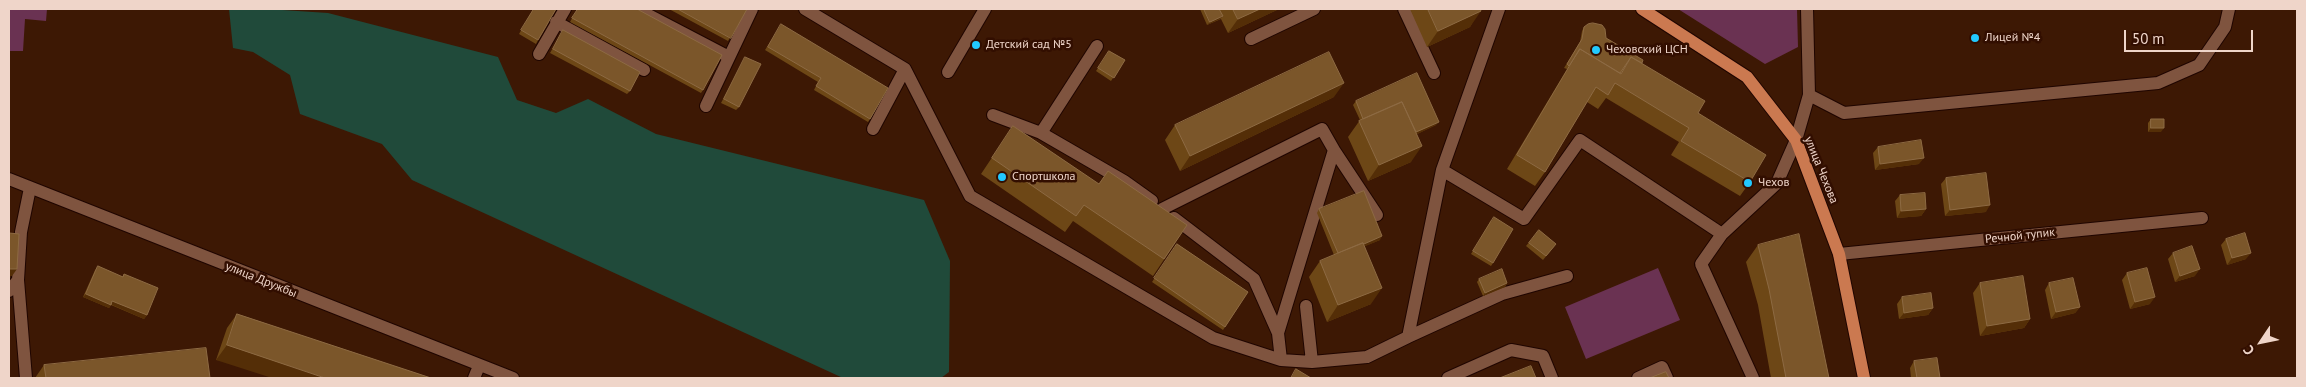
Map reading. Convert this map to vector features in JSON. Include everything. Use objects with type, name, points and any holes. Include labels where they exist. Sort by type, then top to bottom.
[{"type":"main road","name":"улица Чехова","points":[[1642,9],[1747,77],[1796,140],[1839,254],[1864,378]]},
{"type":"street","points":[[539,54],[565,9]]},
{"type":"street","points":[[637,9],[729,57]]},
{"type":"street","points":[[706,106],[752,9]]},
{"type":"street","points":[[805,9],[905,69],[970,196],[1214,338],[1281,360],[1312,362],[1366,357],[1502,294],[1567,276]]},
{"type":"street","points":[[948,72],[985,9]]},
{"type":"street","points":[[1251,39],[1314,9]]},
{"type":"street","points":[[1404,9],[1434,73]]},
{"type":"street","points":[[1408,336],[1442,170],[1499,9]]},
{"type":"street","points":[[1753,378],[1701,264],[1722,234],[1777,183],[1796,140],[1809,95],[1807,9]]},
{"type":"street","points":[[1809,95],[1844,113],[2158,83],[2199,66],[2225,27],[2229,9]]},
{"type":"street","points":[[556,22],[644,70]]},
{"type":"street","points":[[1041,133],[1097,46]]},
{"type":"street","points":[[872,129],[905,69]]},
{"type":"street","points":[[994,116],[1041,133],[1124,182],[1254,279],[1278,333],[1281,360]]},
{"type":"street","points":[[1162,209],[1322,129],[1377,215]]},
{"type":"street","points":[[1442,170],[1524,220],[1580,140],[1722,234]]},
{"type":"street","points":[[1278,333],[1334,150]]},
{"type":"street","name":"улица Дружбы","points":[[9,179],[513,378]]},
{"type":"street","points":[[26,378],[18,280],[21,232],[30,188]]},
{"type":"street","name":"Речной тупик","points":[[1839,254],[2202,218]]},
{"type":"street","points":[[9,291],[18,280]]},
{"type":"street","points":[[1306,306],[1312,362]]},
{"type":"street","points":[[1448,378],[1511,350],[1543,356],[1552,378]]},
{"type":"street","points":[[474,378],[479,366]]},
{"type":"street","points":[[1638,378],[1662,367],[1667,378]]},
{"type":"shaded area","points":[[9,9],[47,9],[46,21],[25,19],[23,51],[9,51]]},
{"type":"shaded area","points":[[229,9],[267,9],[328,13],[498,57],[517,100],[556,113],[588,99],[656,134],[924,200],[950,261],[949,372],[941,378],[843,378],[412,180],[382,144],[300,114],[290,75],[253,52],[233,48]]},
{"type":"shaded area","points":[[1678,9],[1797,9],[1798,47],[1765,64]]},
{"type":"shaded area","points":[[1658,268],[1680,320],[1586,359],[1565,307]]},
{"type":"building","points":[[534,9],[556,9],[538,40],[521,30]]},
{"type":"building","points":[[578,9],[637,9],[722,55],[703,90],[572,18]]},
{"type":"building","points":[[678,9],[747,9],[731,38]]},
{"type":"building","points":[[1204,9],[1219,9],[1223,16],[1210,22]]},
{"type":"building","points":[[1233,9],[1260,9],[1238,19]]},
{"type":"building","points":[[1428,9],[1480,9],[1481,11],[1438,31]]},
{"type":"building","points":[[1593,23],[1602,25],[1605,29],[1606,38],[1643,60],[1642,63],[1631,57],[1620,73],[1580,49],[1569,66],[1567,64],[1582,39],[1584,27]]},
{"type":"building","points":[[781,24],[888,88],[870,119],[816,86],[821,78],[768,47]]},
{"type":"building","points":[[563,30],[640,72],[630,91],[553,49]]},
{"type":"building","points":[[1580,49],[1621,74],[1631,57],[1705,101],[1698,113],[1766,155],[1750,182],[1681,141],[1689,128],[1615,83],[1608,95],[1596,87],[1545,172],[1517,155]]},
{"type":"building","points":[[1109,51],[1125,60],[1114,78],[1098,68]]},
{"type":"building","points":[[1329,52],[1344,83],[1190,156],[1175,125]]},
{"type":"building","points":[[745,57],[761,64],[739,107],[724,99]]},
{"type":"building","points":[[1417,73],[1439,122],[1416,132],[1402,102],[1363,119],[1356,101]]},
{"type":"building","points":[[1402,102],[1422,146],[1379,165],[1359,121]]},
{"type":"building","points":[[2151,119],[2164,119],[2164,128],[2151,128]]},
{"type":"building","points":[[1013,126],[1099,184],[1108,171],[1187,225],[1164,259],[1084,205],[1076,216],[992,158]]},
{"type":"building","points":[[1921,140],[1924,158],[1880,164],[1878,147]]},
{"type":"building","points":[[1986,173],[1990,205],[1950,210],[1946,178]]},
{"type":"building","points":[[1364,191],[1382,236],[1338,253],[1319,209]]},
{"type":"building","points":[[1925,193],[1926,209],[1901,211],[1900,195]]},
{"type":"building","points":[[1494,217],[1513,229],[1493,263],[1473,251]]},
{"type":"building","points":[[1539,230],[1556,244],[1546,256],[1529,243]]},
{"type":"building","points":[[9,233],[19,234],[17,269],[9,269]]},
{"type":"building","points":[[2245,233],[2251,253],[2232,258],[2226,239]]},
{"type":"building","points":[[1799,234],[1829,378],[1786,378],[1769,289],[1758,245]]},
{"type":"building","points":[[1363,243],[1382,288],[1338,305],[1320,261]]},
{"type":"building","points":[[1177,244],[1248,292],[1225,327],[1154,278]]},
{"type":"building","points":[[2192,246],[2200,269],[2180,276],[2173,253]]},
{"type":"building","points":[[98,266],[123,277],[124,274],[158,288],[147,315],[112,301],[111,305],[86,294]]},
{"type":"building","points":[[2147,268],[2155,297],[2135,302],[2127,273]]},
{"type":"building","points":[[1502,269],[1507,283],[1485,293],[1479,279]]},
{"type":"building","points":[[2023,276],[2030,319],[1987,326],[1980,283]]},
{"type":"building","points":[[2073,278],[2080,307],[2056,312],[2049,283]]},
{"type":"building","points":[[1931,293],[1933,308],[1904,313],[1902,297]]},
{"type":"building","points":[[237,314],[431,378],[325,378],[227,345]]},
{"type":"building","points":[[206,348],[210,378],[46,378],[44,365]]},
{"type":"building","points":[[1937,358],[1940,378],[1917,378],[1914,361]]},
{"type":"building","points":[[1531,366],[1536,378],[1500,378]]},
{"type":"building","points":[[1296,369],[1311,378],[1291,378]]},
{"type":"building","points":[[1666,372],[1669,378],[1650,378]]},
{"type":"place","name":"Лицей №4","points":[[1975,38]]},
{"type":"place","name":"Детский сад №5","points":[[976,45]]},
{"type":"place","name":"Чеховский ЦСН","points":[[1596,50]]},
{"type":"place","name":"Спортшкола","points":[[1002,177]]},
{"type":"place","name":"Чехов","points":[[1748,183]]}]
